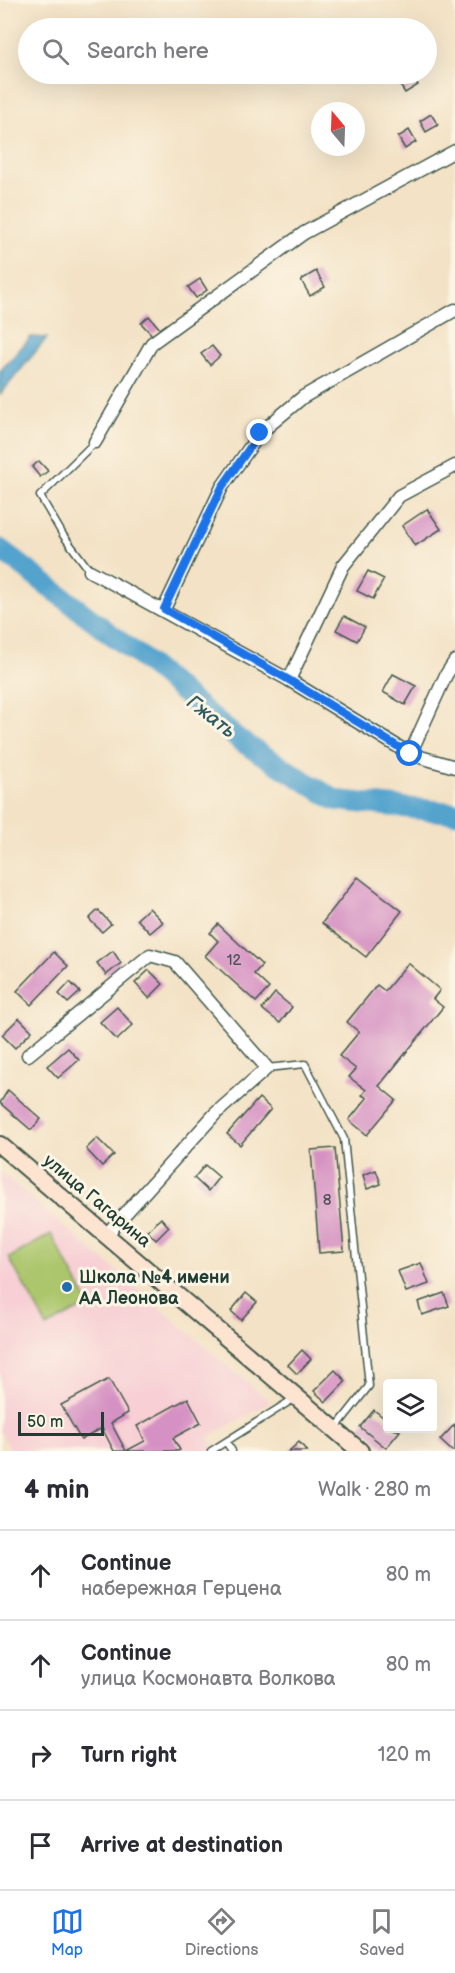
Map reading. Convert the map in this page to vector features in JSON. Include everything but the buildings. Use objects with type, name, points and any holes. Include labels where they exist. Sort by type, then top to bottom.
[{"type":"main road","name":"улица Гагарина","points":[[0,1146],[107,1234],[295,1398],[360,1451]]},
{"type":"street","points":[[95,442],[152,343],[304,233],[455,151]]},
{"type":"street","points":[[164,609],[222,487],[260,433],[303,397],[455,310]]},
{"type":"street","points":[[289,680],[343,566],[399,496],[455,466]]},
{"type":"street","points":[[90,571],[164,609],[289,680],[410,754],[455,767]]},
{"type":"street","points":[[410,754],[455,661]]},
{"type":"street","points":[[28,1055],[150,955],[175,962],[267,1068],[214,1114],[107,1234]]},
{"type":"lane","points":[[90,571],[63,535],[40,496],[95,442]]},
{"type":"lane","points":[[267,1068],[305,1064],[344,1139],[369,1386],[334,1430]]},
{"type":"lane","points":[[211,1451],[295,1398]]},
{"type":"lane","points":[[226,1442],[232,1451]]},
{"type":"shaded area","name":"Школа №4 имени АА Леонова","points":[[0,1172],[270,1402],[209,1437],[217,1451],[12,1451],[0,1431]]},
{"type":"green space","points":[[51,1234],[89,1304],[47,1327],[9,1258]]},
{"type":"water","points":[[31,337],[47,338],[0,395],[0,371]]},
{"type":"waterway","name":"Гжать","points":[[0,549],[138,655],[239,740],[335,800],[455,813]]},
{"type":"place","name":"Школа №4 имени АА Леонова","points":[[67,1287]]},
{"type":"route","points":[[260,433],[222,487],[164,609],[289,680],[410,754]]}]
